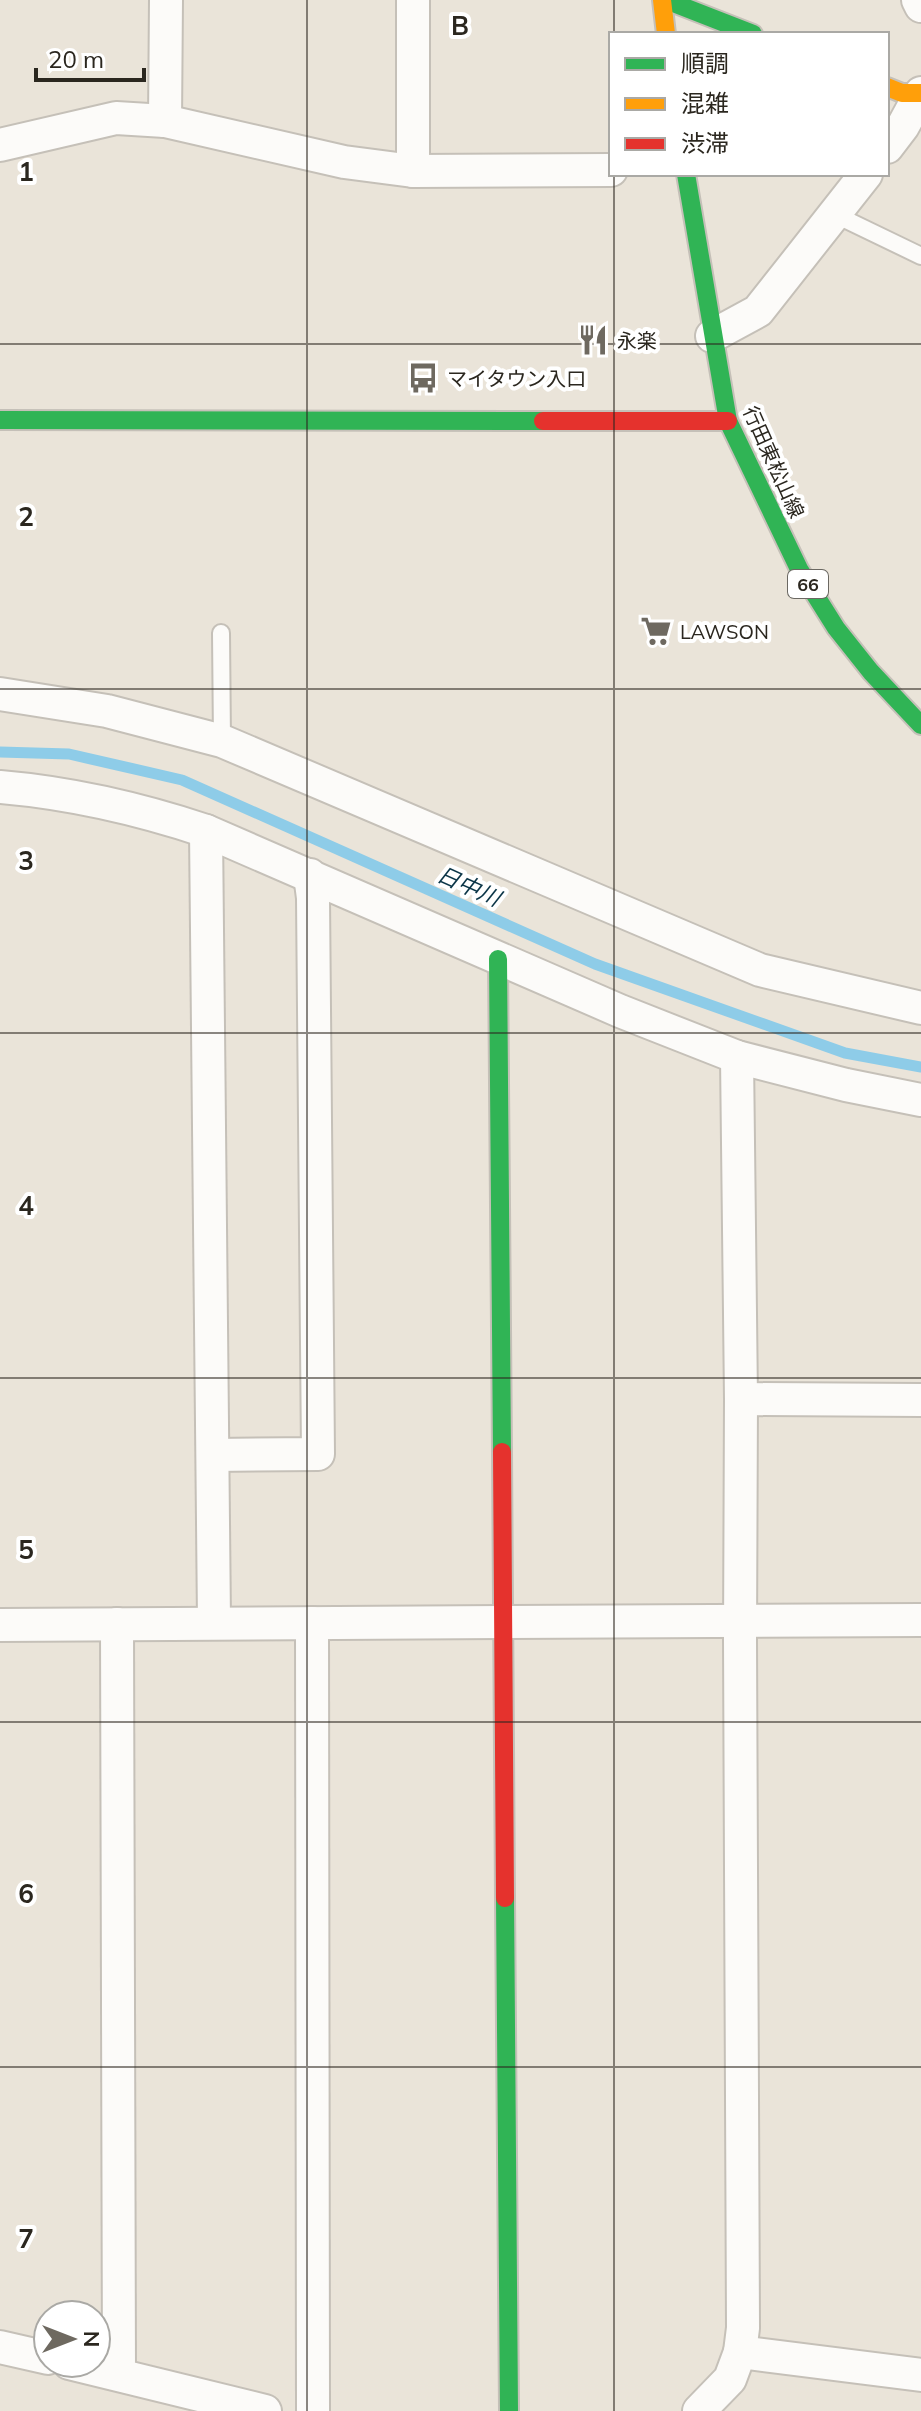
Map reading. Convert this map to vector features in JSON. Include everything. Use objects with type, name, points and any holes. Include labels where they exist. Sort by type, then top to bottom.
[{"type":"street","points":[[165,121],[166,0]]},
{"type":"street","points":[[413,0],[413,171]]},
{"type":"street","points":[[666,32],[664,0],[748,32]]},
{"type":"street","points":[[918,0],[921,6]]},
{"type":"street","points":[[889,88],[902,93],[921,93],[889,144]]},
{"type":"street","points":[[0,145],[116,118],[165,121],[344,162],[413,171],[609,170]]},
{"type":"street","name":"行田東松山線","points":[[686,176],[728,421],[799,569],[871,672],[921,725]]},
{"type":"street","points":[[712,336],[758,311],[864,176]]},
{"type":"street","points":[[0,420],[728,421]]},
{"type":"street","points":[[0,694],[107,711],[222,741],[760,970],[921,1008]]},
{"type":"street","points":[[0,787],[128,808],[206,831],[498,959],[737,1057],[846,1085],[921,1100]]},
{"type":"street","points":[[206,831],[214,1621]]},
{"type":"street","points":[[214,1455],[318,1454],[313,898],[310,875]]},
{"type":"street","points":[[498,959],[509,2411]]},
{"type":"street","points":[[699,2411],[730,2379],[740,2352],[743,2328],[737,1057]]},
{"type":"street","points":[[741,1399],[921,1400]]},
{"type":"street","points":[[0,1625],[214,1621],[502,1624],[921,1620]]},
{"type":"street","points":[[312,1623],[313,2411]]},
{"type":"street","points":[[117,1624],[119,2374]]},
{"type":"street","points":[[0,2347],[32,2354]]},
{"type":"street","points":[[740,2352],[921,2375]]},
{"type":"street","points":[[112,2372],[265,2411]]},
{"type":"lane","points":[[834,214],[921,256]]},
{"type":"lane","points":[[221,633],[222,741]]},
{"type":"waterway","name":"日中川","points":[[0,752],[69,754],[182,780],[595,964],[845,1053],[921,1067]]},
{"type":"traffic: fast","points":[[666,0],[748,32]]},
{"type":"traffic: fast","points":[[686,176],[728,421],[799,569],[836,628],[871,672],[921,725]]},
{"type":"traffic: fast","points":[[0,420],[543,421]]},
{"type":"traffic: fast","points":[[498,959],[502,1452]]},
{"type":"traffic: fast","points":[[505,1898],[509,2411]]},
{"type":"traffic: slow","points":[[662,0],[666,32]]},
{"type":"traffic: slow","points":[[889,88],[902,93],[921,93]]},
{"type":"traffic: jam","points":[[543,421],[728,421]]},
{"type":"traffic: jam","points":[[502,1452],[505,1898]]},
{"type":"place","name":"永楽","points":[[593,340]]},
{"type":"place","name":"マイタウン入口","points":[[423,378]]},
{"type":"place","name":"LAWSON","points":[[656,631]]}]
